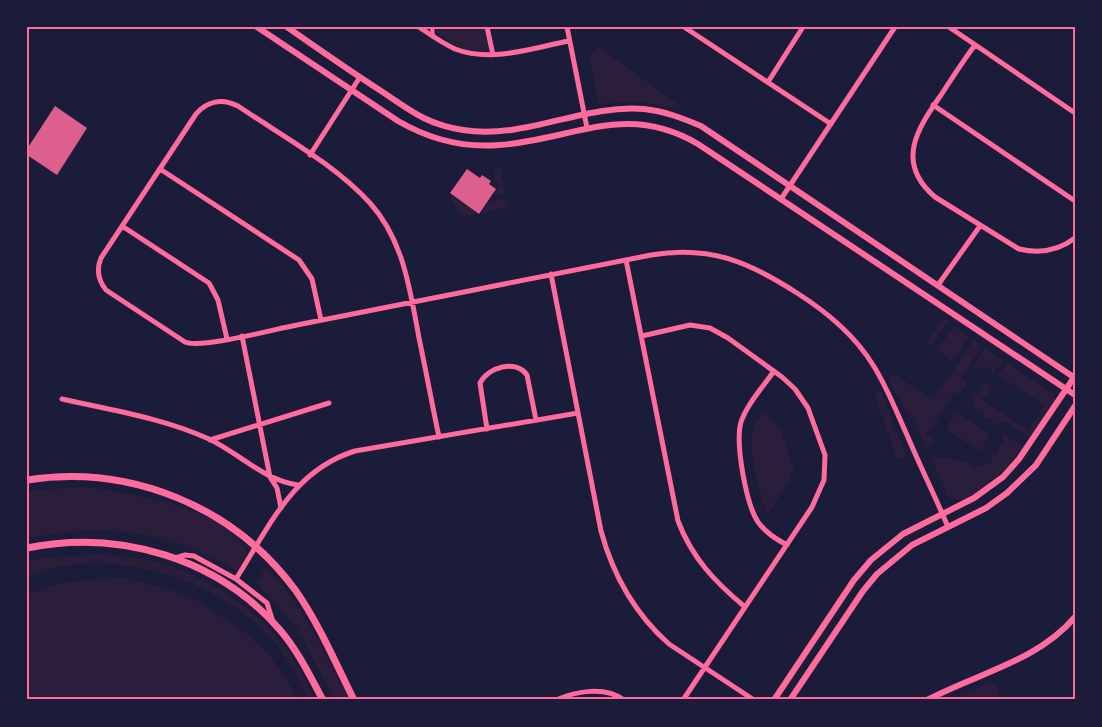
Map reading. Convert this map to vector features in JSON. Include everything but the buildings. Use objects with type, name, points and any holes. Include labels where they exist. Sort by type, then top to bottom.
[{"type":"main road","points":[[27,480],[58,476],[95,477],[150,487],[200,508],[232,527],[256,547],[285,577],[306,607],[354,700]]},
{"type":"main road","points":[[27,548],[63,542],[99,542],[134,546],[175,558],[200,569],[230,586],[273,622],[302,660],[323,700]]},
{"type":"street","points":[[257,27],[408,127],[431,137],[457,143],[500,145],[606,124],[632,123],[670,130],[699,144],[1075,395]]},
{"type":"street","points":[[287,27],[414,114],[439,124],[465,130],[491,132],[517,130],[584,114],[631,109],[657,111],[681,118],[711,132],[1075,377],[1011,468],[984,491],[897,538],[880,551],[862,570],[774,700]]},
{"type":"street","points":[[419,27],[448,46],[465,52],[493,55],[569,40]]},
{"type":"street","points":[[432,27],[433,37]]},
{"type":"street","points":[[487,27],[493,55]]},
{"type":"street","points":[[567,27],[586,128]]},
{"type":"street","points":[[684,27],[831,124]]},
{"type":"street","points":[[768,82],[803,27]]},
{"type":"street","points":[[781,199],[895,27]]},
{"type":"street","points":[[949,27],[1075,113]]},
{"type":"street","points":[[975,45],[918,129],[913,144],[913,160],[917,175],[935,197],[1012,246],[1027,251],[1051,250],[1075,238]]},
{"type":"street","points":[[310,155],[360,77]]},
{"type":"street","points":[[439,437],[412,302],[406,273],[400,252],[377,213],[345,180],[238,106],[228,102],[218,102],[199,110],[122,226],[98,267],[99,277],[110,294],[185,342],[198,345],[321,320],[412,302],[551,274],[676,252],[700,252],[723,256],[769,275],[828,314],[856,342],[879,374],[948,527]]},
{"type":"street","points":[[933,105],[1075,201]]},
{"type":"street","points":[[160,169],[299,260],[312,279],[321,320]]},
{"type":"street","points":[[122,226],[199,275],[209,284],[218,300],[227,339]]},
{"type":"street","points":[[938,285],[980,226]]},
{"type":"street","points":[[626,260],[680,527],[702,567],[745,607]]},
{"type":"street","points":[[551,274],[601,531],[609,558],[638,610],[658,634],[669,644],[753,700]]},
{"type":"street","points":[[642,336],[690,325],[703,326],[728,338],[774,371],[805,401],[825,455],[825,471],[821,490],[812,507],[683,700]]},
{"type":"street","points":[[242,336],[270,477],[277,488],[281,508]]},
{"type":"street","points":[[487,429],[480,383],[487,373],[513,366],[524,370],[527,375],[536,420]]},
{"type":"street","points":[[774,371],[745,414],[740,428],[739,445],[753,512],[766,531],[787,545]]},
{"type":"street","points":[[62,399],[154,420],[210,440],[270,477],[298,485]]},
{"type":"street","points":[[210,440],[329,403]]},
{"type":"street","points":[[790,700],[863,591],[877,574],[903,551],[986,508],[1017,484],[1036,465],[1075,405]]},
{"type":"street","points":[[236,579],[298,485],[318,468],[345,454],[578,413]]},
{"type":"street","points":[[175,558],[185,555],[194,556],[236,579],[267,603],[273,622]]},
{"type":"street","points":[[927,700],[1031,652],[1056,636],[1075,617]]},
{"type":"street","points":[[556,700],[575,693],[593,692],[611,694],[624,700]]},
{"type":"shaded area","points":[[429,27],[454,27],[455,30],[486,27],[488,48],[482,53],[460,48]]},
{"type":"shaded area","points":[[598,46],[684,109],[639,102],[599,104],[589,56]]},
{"type":"shaded area","points":[[497,168],[500,168],[506,193],[493,196],[500,185],[495,182]]},
{"type":"shaded area","points":[[448,193],[475,211],[476,214],[461,217]]},
{"type":"shaded area","points":[[507,198],[508,207],[481,213],[489,202]]},
{"type":"shaded area","points":[[943,318],[948,321],[931,346],[926,343]]},
{"type":"shaded area","points":[[954,326],[969,337],[952,361],[937,350]]},
{"type":"shaded area","points":[[974,340],[982,346],[961,378],[967,383],[960,394],[954,393],[927,435],[935,440],[927,450],[916,426],[888,381],[894,374],[933,400]]},
{"type":"shaded area","points":[[985,348],[1003,360],[992,375],[990,367],[977,368],[974,366]]},
{"type":"shaded area","points":[[1007,363],[1053,394],[1055,401],[1029,437],[1006,422],[993,425],[992,418],[985,418],[983,411],[976,412],[972,394],[980,393],[979,386],[986,384],[991,387],[983,400],[1028,430],[1044,405],[998,375]]},
{"type":"shaded area","points":[[881,391],[907,458],[897,459],[874,393]]},
{"type":"shaded area","points":[[765,412],[780,428],[794,468],[767,516],[754,469],[751,443],[752,431],[756,422]]},
{"type":"shaded area","points":[[958,413],[990,435],[980,451],[947,430],[955,414]]},
{"type":"shaded area","points":[[1005,435],[1023,446],[1010,464],[982,491],[961,500],[950,499],[929,455],[967,462],[974,468],[977,464],[981,466],[992,462],[991,454],[998,453],[997,446],[1005,445],[1002,436]]},
{"type":"shaded area","points":[[87,487],[152,499],[200,514],[220,524],[236,537],[247,553],[244,560],[236,570],[185,546],[141,534],[122,532],[64,532],[27,539],[27,492]]},
{"type":"shaded area","points":[[101,554],[141,559],[167,566],[188,573],[226,593],[260,619],[275,634],[292,657],[316,700],[308,700],[282,652],[259,627],[231,605],[200,587],[166,574],[130,566],[94,563],[60,567],[27,577],[27,562],[42,558]]},
{"type":"shaded area","points":[[266,567],[303,614],[349,700],[335,700],[296,627],[257,583]]},
{"type":"shaded area","points":[[127,578],[190,596],[245,632],[269,654],[290,685],[296,700],[27,700],[27,595],[64,583]]},
{"type":"shaded area","points":[[989,682],[997,687],[999,700],[960,700],[959,696]]}]
